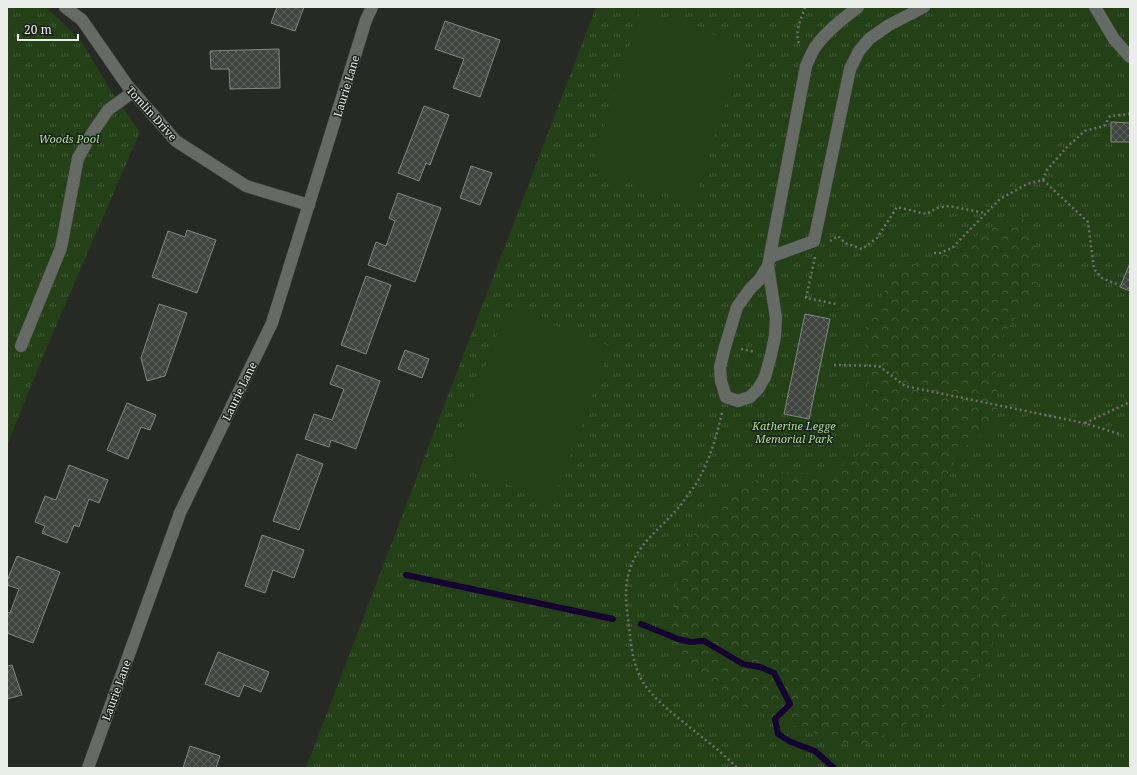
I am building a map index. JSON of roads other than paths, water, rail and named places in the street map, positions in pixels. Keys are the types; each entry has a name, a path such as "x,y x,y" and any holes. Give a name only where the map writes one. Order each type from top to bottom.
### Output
{"street":[{"name":"Tomlin Drive","path":"65,7 82,20 127,86 176,141 246,186 309,206"},
{"name":"Laurie Lane","path":"88,768 180,513 272,323 366,20 372,7"},
{"path":"769,262 776,318 775,336 771,355 765,377 758,389 750,397 738,401 726,397 721,381 720,367 725,346 738,307 750,289 760,279 769,262 805,74 809,60 813,50 822,38 858,7"},
{"path":"769,262 814,241 850,69 859,51 869,39 889,25 924,7"},
{"path":"1095,7 1114,39 1130,57"},
{"path":"21,346 61,248 78,158 90,135 108,110 133,92"}],"waterway":[{"path":"406,575 613,619"},
{"path":"641,624 678,639 691,642 704,641 743,664 760,667 774,673 790,704 775,719 778,734 791,742 815,751 834,768"}],"park label":[{"name":"Woods Pool","path":"69,138"},
{"name":"Katherine Legge Memorial Park","path":"794,431"}]}
